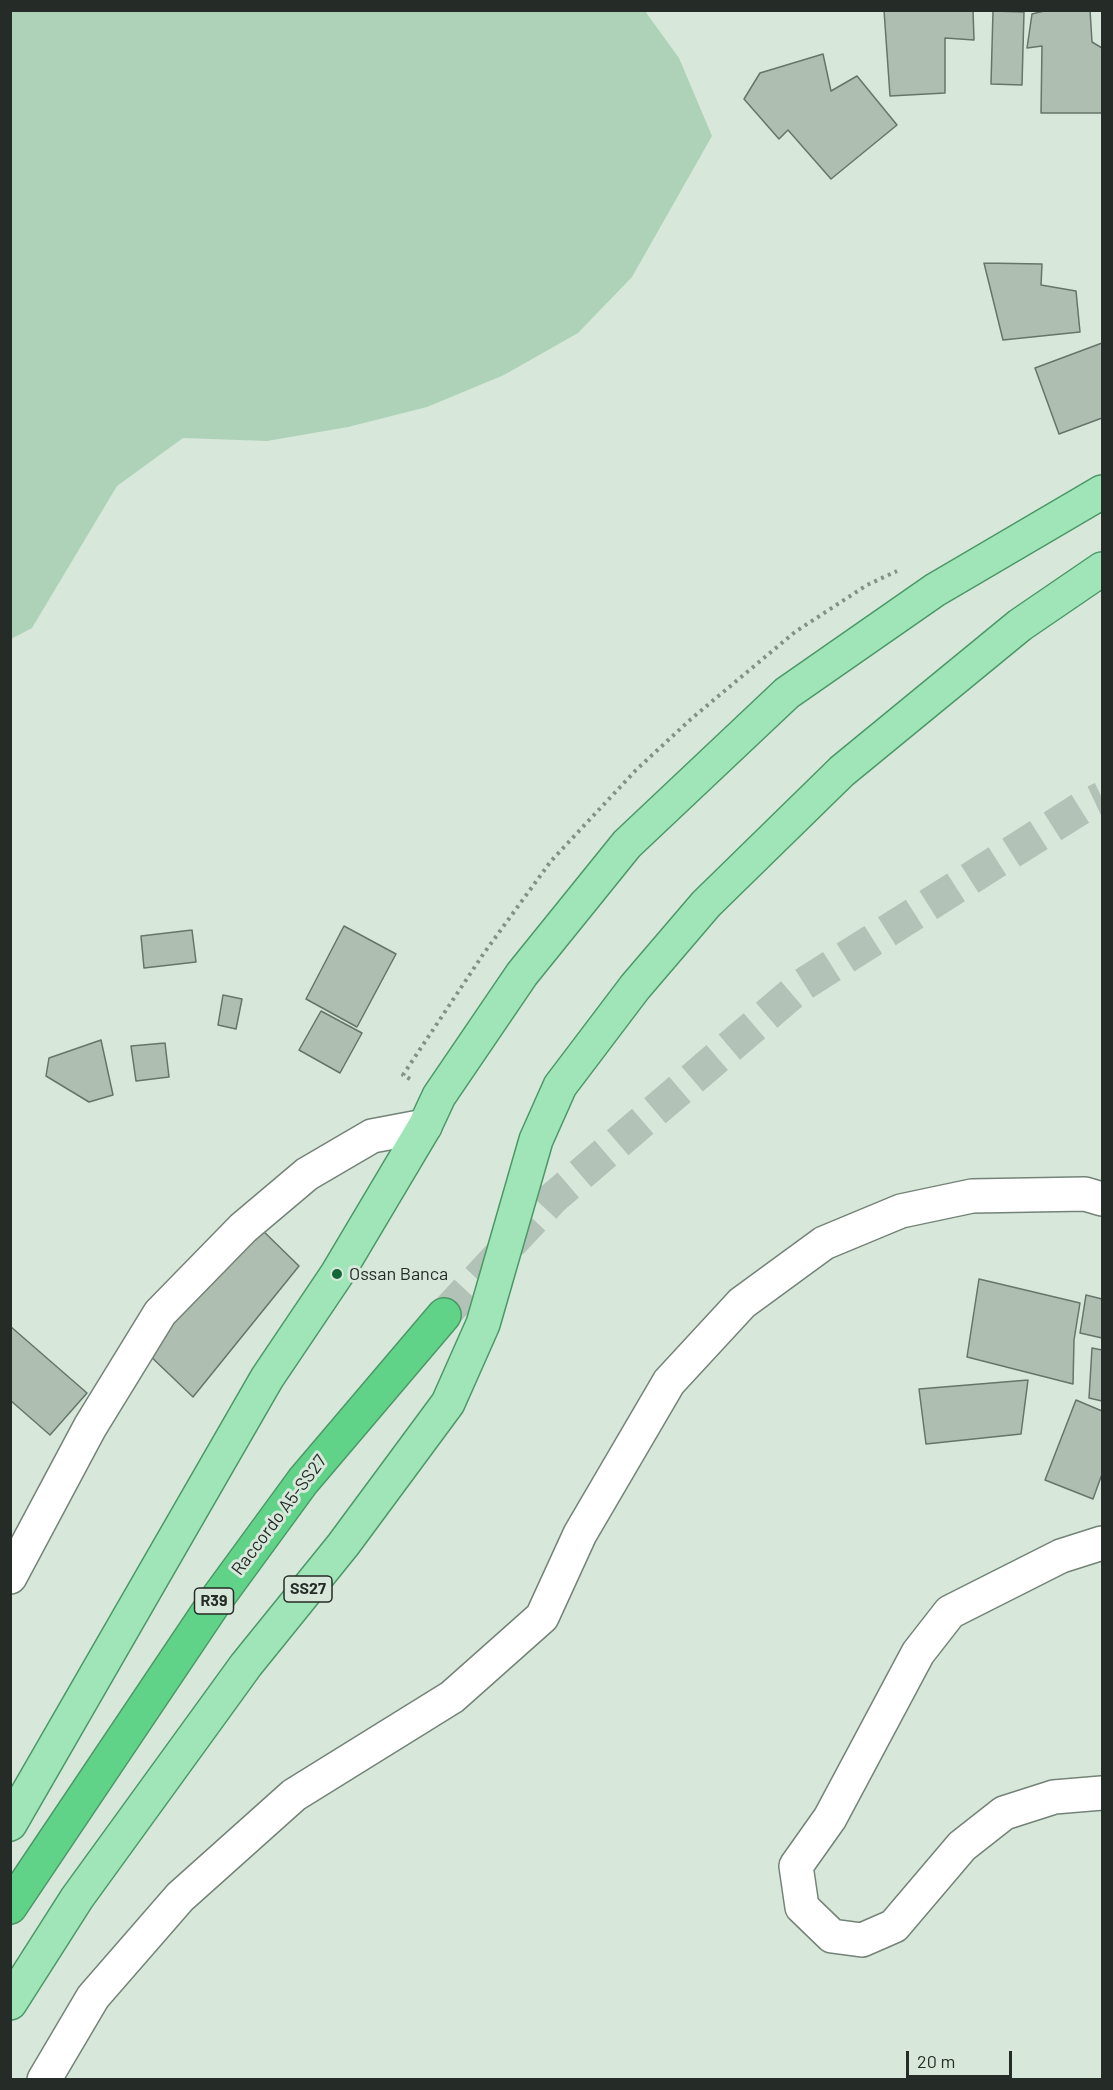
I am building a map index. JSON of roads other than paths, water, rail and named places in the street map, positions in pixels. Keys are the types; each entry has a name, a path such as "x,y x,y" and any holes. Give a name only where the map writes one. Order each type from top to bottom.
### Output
{"highway":[{"name":"Raccordo A5-SS27","path":"10,1907 216,1599 303,1480 444,1315"}],"main road":[{"path":"10,1824 267,1378 337,1274 425,1126 439,1096 522,974 627,844 779,701 935,590 1102,492"},
{"name":"SS27","path":"10,2003 77,1898 246,1665 343,1545 448,1403 483,1324 536,1140 560,1086 635,987 706,904 842,771 1020,625 1102,569"}],"street":[{"path":"10,1577 90,1427 160,1313 243,1228 307,1174 372,1136 425,1126"},
{"path":"44,2079 93,1997 180,1898 294,1795 452,1697 542,1617 580,1534 669,1382 742,1303 824,1243 901,1211 972,1196 1085,1194 1102,1198"},
{"path":"1102,1543 1061,1556 950,1612 918,1653 830,1818 796,1866 802,1907 832,1936 862,1940 894,1926 962,1846 1005,1813 1054,1797 1102,1793"}],"tunnel":[{"path":"444,1315 553,1198 802,985 1083,807 1102,798"}],"place":[{"name":"Ossan Banca","path":"337,1274"}]}
